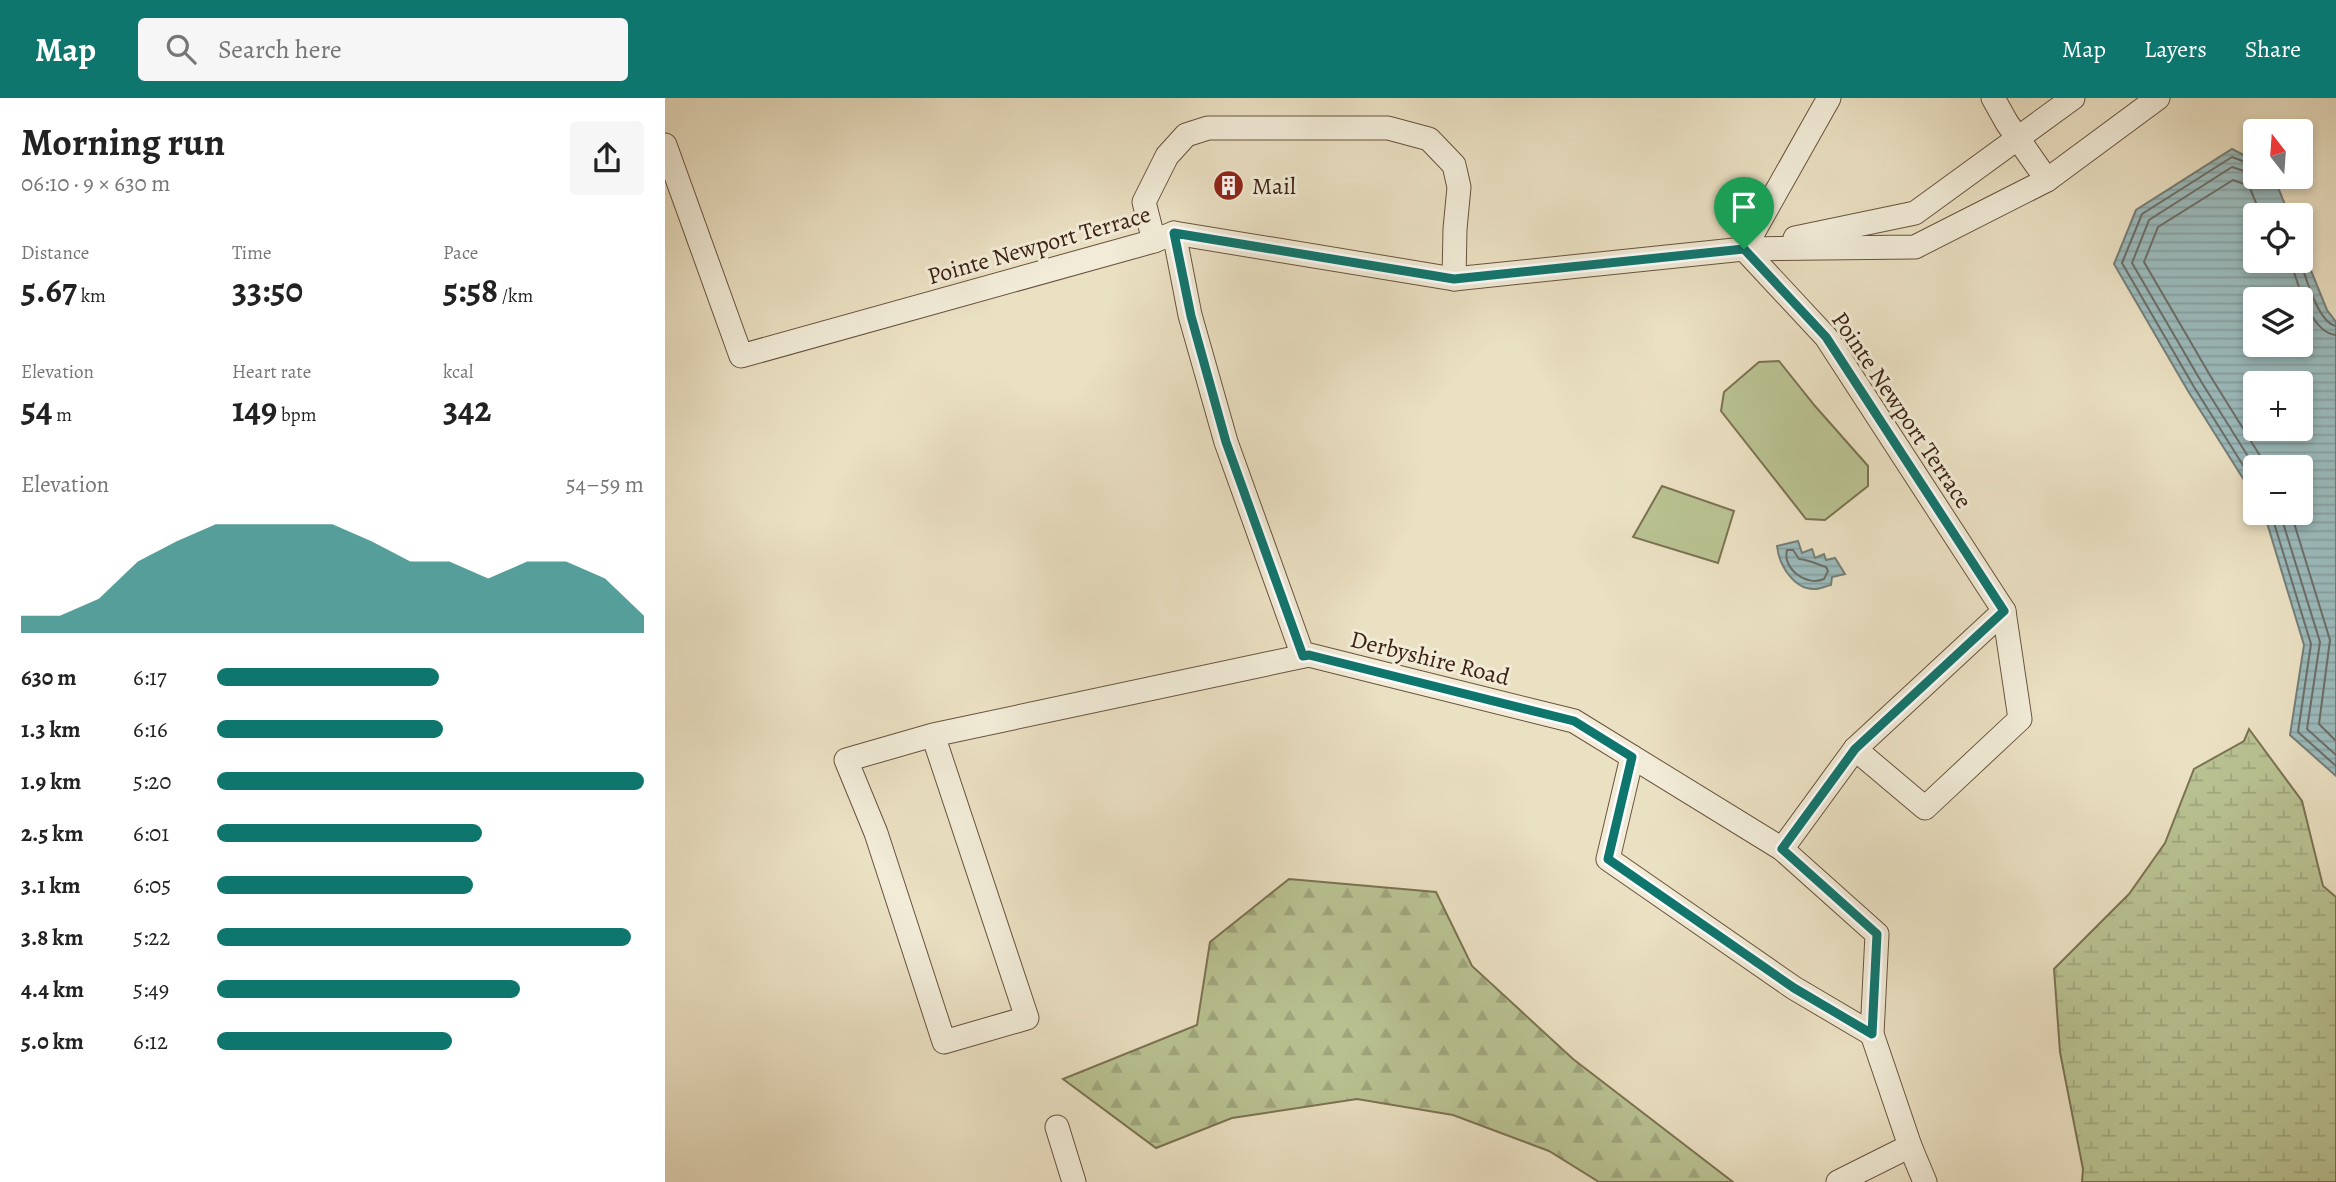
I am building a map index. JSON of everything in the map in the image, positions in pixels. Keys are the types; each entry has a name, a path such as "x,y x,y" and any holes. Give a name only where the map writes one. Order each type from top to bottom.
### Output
{"street":[{"path":"1744,249 1829,98"},
{"path":"1993,98 2047,180"},
{"path":"1744,249 1915,213 2073,98"},
{"path":"1744,249 1915,247 2047,180 2158,98"},
{"path":"1303,656 1226,442 1191,316 1164,237 1144,202 1167,156 1186,135 1208,128 1388,128 1429,139 1454,165 1459,187 1454,279"},
{"name":"Pointe Newport Terrace","path":"665,145 741,356 1164,237 1454,279 1744,249 1826,337 2004,611 2020,719 1925,808 1855,749"},
{"path":"1782,849 1855,749 2004,611"},
{"name":"Derbyshire Road","path":"933,735 1027,1018 944,1042 876,833 846,760 933,735 1309,655 1574,721 1782,849 1877,934 1872,1034 1925,1182"},
{"path":"1632,757 1608,859 1794,988 1872,1034"},
{"path":"1057,1126 1075,1182"},
{"path":"1838,1182 1910,1146"}],"green space":[{"path":"1779,361 1868,466 1868,486 1825,520 1806,519 1721,411 1724,392 1759,362"},
{"path":"1662,486 1734,511 1718,563 1633,537"},
{"path":"2249,729 2302,801 2323,886 2336,897 2336,1182 2082,1182 2083,1169 2060,1052 2054,969 2129,894 2165,843 2194,769 2244,741"},
{"path":"1289,879 1436,892 1472,966 1573,1059 1733,1182 1599,1182 1549,1151 1453,1115 1357,1099 1232,1118 1156,1148 1063,1079 1197,1025 1210,942"}],"water":[{"path":"2232,149 2243,154 2243,189 2279,189 2284,203 2243,203 2243,273 2312,273 2327,310 2336,322 2336,776 2290,735 2304,645 2268,525 2313,525 2313,455 2243,455 2243,478 2114,264 2136,210"},
{"path":"1798,541 1802,553 1812,549 1815,558 1824,554 1826,560 1835,558 1845,574 1832,577 1831,585 1815,589 1794,581 1784,568 1777,546"}],"place":[{"name":"Mail","path":"1229,186"}],"route":[{"path":"1174,233 1454,279 1744,249 1826,337 2004,611 1855,749 1782,849 1877,934 1872,1034 1794,988 1608,859 1632,757 1574,721 1309,655 1303,656 1226,442 1191,316 1174,233"}]}
